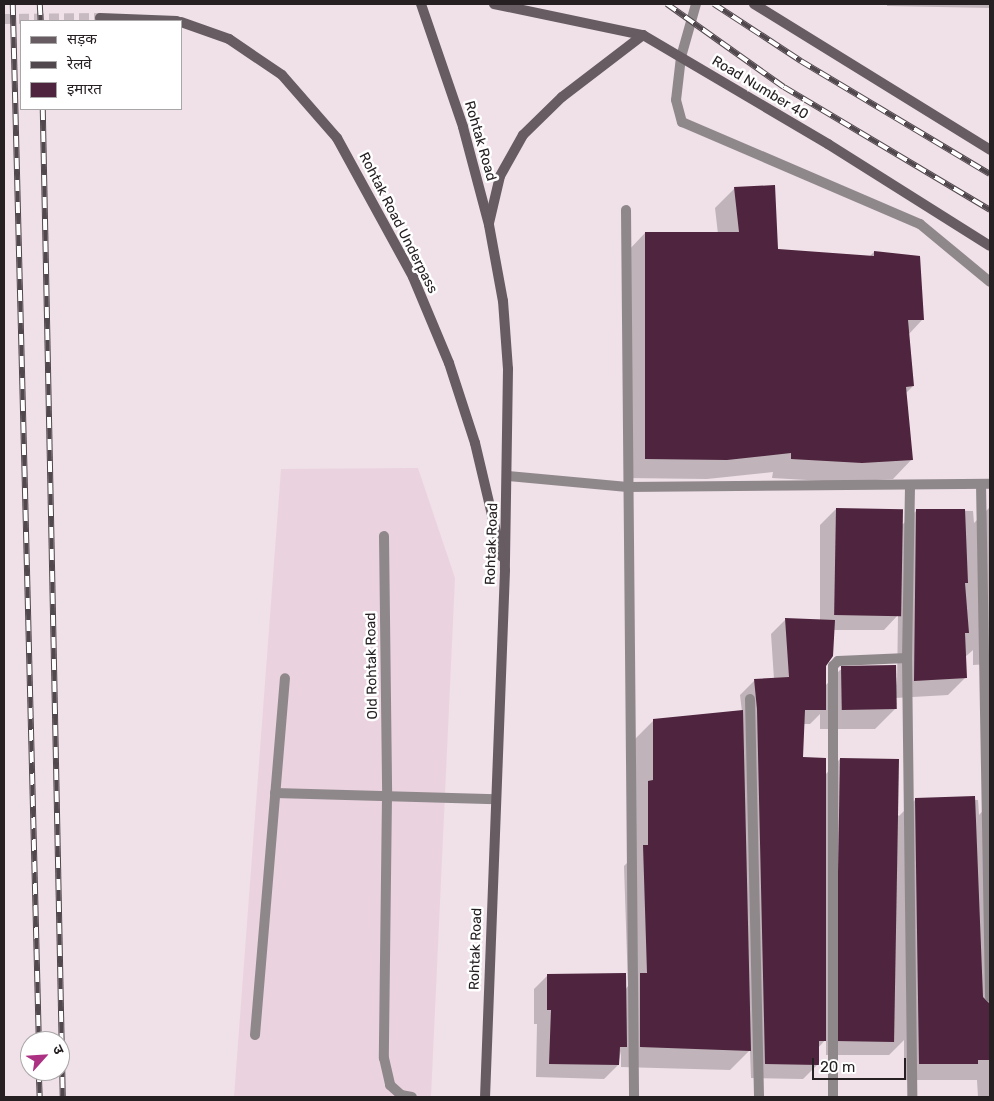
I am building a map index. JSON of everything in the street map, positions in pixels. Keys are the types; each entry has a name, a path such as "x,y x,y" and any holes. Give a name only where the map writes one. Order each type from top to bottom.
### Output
{"street":[{"name":"Rohtak Road","path":"421,4 463,127 489,225 503,301 508,369 508,476 485,1097"},
{"name":"Road Number 40","path":"494,4 643,35 828,144 990,246"},
{"path":"696,4 681,57 676,100 682,122 920,224 990,282"},
{"path":"754,4 990,150"},
{"path":"100,18 151,20"},
{"name":"Rohtak Road Underpass","path":"182,22 229,39 282,75 337,138 413,277 449,364 475,443 505,570"},
{"path":"489,225 500,176 523,135 562,97 643,35"},
{"path":"626,210 634,1097"},
{"path":"508,476 627,487 910,487 986,484 990,997"},
{"path":"910,487 907,658 912,1097"},
{"name":"Old Rohtak Road","path":"384,536 387,796 384,1058 390,1085 400,1095 412,1097"},
{"path":"833,1097 833,666 838,661 907,658"},
{"path":"255,1034 285,678"},
{"path":"750,699 759,1097"},
{"path":"275,793 496,799"}],"shaded area":[{"path":"418,468 455,578 431,1097 234,1097 281,469"}],"building":[{"path":"775,185 778,249 874,256 874,251 920,256 924,320 908,320 914,386 906,387 913,460 862,463 791,459 791,453 727,460 645,459 645,232 739,232 734,187"},
{"path":"836,508 903,509 901,616 834,615"},
{"path":"916,509 965,509 968,583 965,583 969,633 965,633 967,678 914,681"},
{"path":"785,618 835,620 833,656 826,666 826,710 805,710 803,757 826,758 826,1041 819,1041 819,1065 765,1064 757,709 754,679 789,677"},
{"path":"896,665 897,709 842,710 841,666"},
{"path":"743,710 751,1051 640,1047 640,973 647,973 643,845 648,845 648,781 653,780 653,719"},
{"path":"840,758 899,759 894,1042 835,1041"},
{"path":"975,796 983,997 990,1004 990,1060 978,1060 978,1064 919,1064 915,798"},
{"path":"626,973 627,1047 620,1047 619,1065 549,1064 551,1010 547,1010 547,974"}],"tunnel":[{"path":"4,19 100,18"}],"railway":[{"path":"13,4 39,1031"},
{"path":"40,4 41,20"},
{"path":"667,4 784,87 990,210"},
{"path":"714,4 801,61 990,174"},
{"path":"43,110 63,1097"},
{"path":"39,1081 40,1097"}]}
